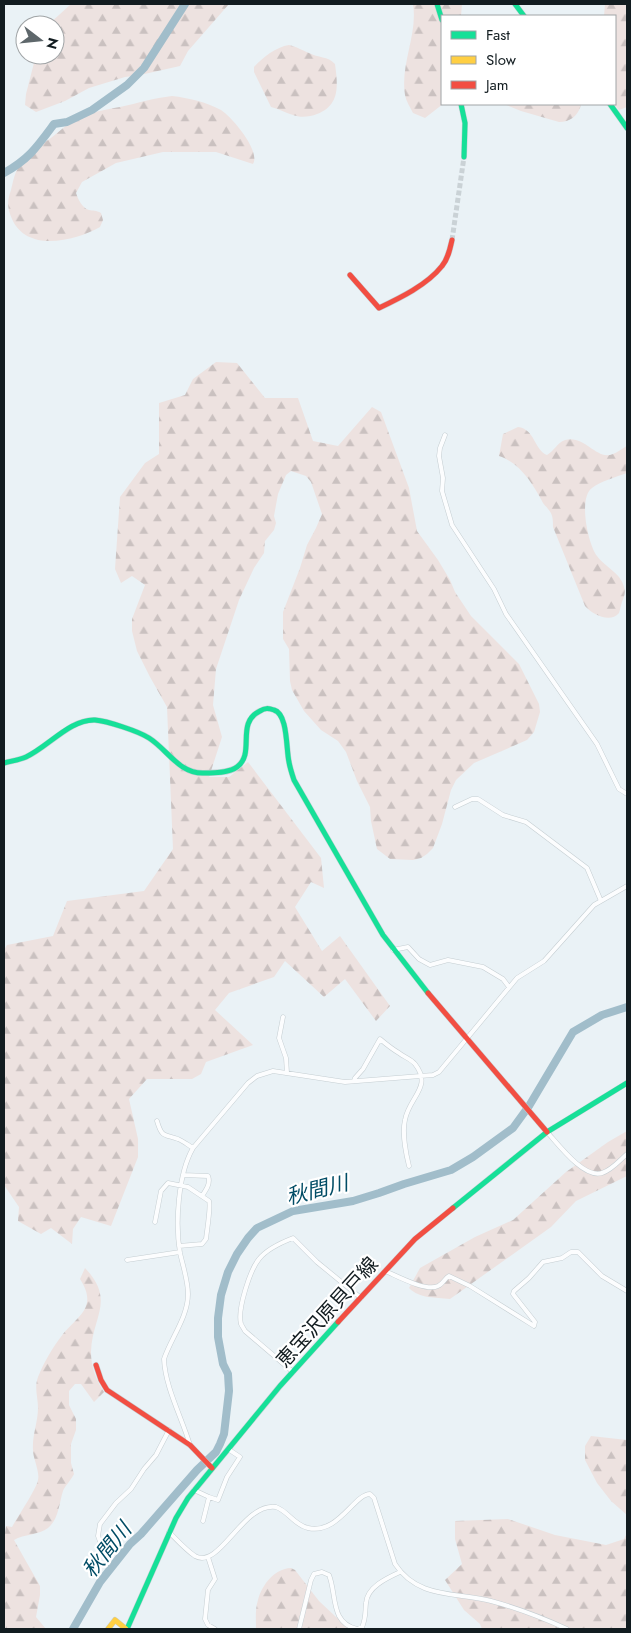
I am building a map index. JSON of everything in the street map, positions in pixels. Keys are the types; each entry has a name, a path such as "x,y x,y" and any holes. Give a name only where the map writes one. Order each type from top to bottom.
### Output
{"street":[{"path":"437,4 441,17"},
{"path":"515,4 523,15"},
{"path":"461,105 465,124 464,157"},
{"path":"611,105 627,128"},
{"path":"350,275 379,308 435,274 443,265 450,251 452,240"},
{"path":"445,435 439,456 443,478 442,491 452,525 494,589 506,614 597,744 619,789 627,794"},
{"path":"4,763 26,757 79,722 89,719 132,730 149,738 182,767 193,773 225,771 236,768 242,759 245,752 248,724 252,715 265,708 276,710 281,715 284,724 289,762 294,780 374,920 394,950 547,1132 574,1161 592,1173 604,1173 627,1154"},
{"path":"455,807 472,799 478,799 503,815 526,822 587,868 601,901"},
{"path":"190,1446 164,1368 164,1359 186,1308 188,1296 177,1226 183,1175 187,1158 193,1148 256,1076 273,1071 319,1079 354,1081 433,1075 439,1072 516,978 544,961 586,913 601,901 627,886"},
{"path":"394,950 408,947 419,959 430,965 451,960 483,966 503,979 509,987"},
{"path":"282,1017 280,1038 286,1058 286,1072"},
{"path":"354,1081 380,1039 413,1062 422,1075 423,1080 404,1121 409,1166"},
{"name":"恵宝沢原貝戸線","path":"127,1629 181,1508 211,1467 293,1372 385,1271 415,1239 522,1151 547,1132 627,1083"},
{"path":"157,1121 159,1129 165,1135 170,1138 177,1138 193,1148"},
{"path":"183,1175 208,1176 208,1186 202,1196"},
{"path":"155,1222 161,1191 168,1183 188,1187 209,1201 211,1204 207,1220 206,1239 202,1244 179,1246"},
{"path":"293,1372 245,1331 241,1325 241,1307 259,1259 275,1246 293,1238 317,1262 361,1298"},
{"path":"127,1260 180,1252"},
{"path":"385,1271 416,1284 430,1287 438,1286 449,1276 470,1286 534,1326 535,1322 513,1294 546,1261 557,1260 571,1252 578,1252 602,1276 627,1291"},
{"path":"96,1365 107,1390 169,1430 190,1446 211,1467"},
{"path":"108,1563 98,1536 100,1524 116,1503 131,1489 156,1455 169,1430"},
{"path":"194,1490 218,1500 227,1477 240,1457 228,1449"},
{"path":"169,1532 195,1556 208,1557 219,1549 242,1523 260,1509 270,1506 276,1507 303,1526 316,1528 337,1520 363,1496 368,1494 374,1498 391,1555 400,1572 412,1583 425,1589 499,1603 532,1614 567,1629"},
{"path":"203,1521 209,1497"},
{"path":"208,1557 216,1578 208,1590 205,1619 208,1626 215,1629"},
{"path":"299,1629 314,1574 322,1572 329,1575 338,1617 345,1624 357,1629 362,1627 365,1621 366,1602 369,1593 382,1582 400,1572"},
{"path":"108,1629 115,1620 127,1629"}],"green space":[{"path":"71,4 229,4 188,51 180,66 125,77 89,88 65,101 36,112 25,105 33,65 65,65 65,15 59,15"},
{"path":"413,4 462,4 461,15 441,15 442,105 425,118 413,113 405,95 405,72 414,15"},
{"path":"605,4 627,4 627,107 619,110 615,105 616,15 604,15"},
{"path":"289,45 335,64 337,87 334,100 317,114 299,117 271,107 254,72 254,67 266,56 279,48"},
{"path":"172,96 191,99 215,107 226,114 249,143 253,151 253,164 216,152 163,152 116,163 82,182 76,193 84,207 101,213 103,220 100,227 65,240 52,241 29,237 19,230 9,211 9,198 17,171 32,152 70,123 84,115"},
{"path":"506,105 581,105 573,118 559,122"},
{"path":"216,362 237,363 265,398 298,398 313,441 338,446 372,407 381,412 409,488 417,531 438,560 455,592 471,616 519,664 539,704 540,712 534,732 527,740 474,763 456,780 451,790 433,848 427,854 413,860 390,859 377,849 370,807 357,781 346,752 338,741 321,730 304,711 292,690 289,649 283,639 283,612 307,545 322,514 311,482 306,476 291,471 286,475 278,494 274,516 276,523 274,530 265,541 264,553 254,568 239,600 216,669 213,705 222,737 209,777 229,777 248,762 321,858 324,888 311,882 295,907 322,951 340,936 390,1006 376,1021 345,979 324,997 285,961 274,977 229,993 215,1010 253,1045 206,1062 201,1074 192,1079 147,1079 129,1099 138,1139 138,1157 111,1226 81,1217 73,1229 72,1244 51,1228 41,1234 18,1221 19,1207 4,1185 4,950 7,945 53,936 67,901 144,891 173,849 167,707 137,651 132,631 132,619 145,585 132,576 121,583 115,569 120,497 145,463 159,454 159,403 185,395 193,379"},
{"path":"518,427 528,432 539,449 547,455 560,443 572,439 585,444 601,454 607,455 627,446 627,473 609,479 592,488 588,493 585,511 590,542 597,556 620,578 625,589 619,613 611,618 601,617 585,606 553,527 551,513 520,469 507,459 499,456 503,434"},
{"path":"627,1131 627,1176 576,1201 551,1227 450,1299 423,1296 409,1288 420,1268 475,1237 513,1220 566,1172"},
{"path":"85,1268 99,1290 101,1300 91,1352 94,1373 104,1392 94,1402 81,1384 75,1384 69,1391 69,1405 76,1419 76,1430 71,1444 71,1463 74,1474 63,1491 57,1516 52,1524 40,1532 14,1540 40,1586 36,1617 46,1629 4,1629 4,1540 6,1526 12,1527 31,1496 38,1480 33,1454 38,1413 37,1381 43,1366 56,1344 80,1316 87,1304 85,1289 80,1279"},
{"path":"591,1436 627,1440 627,1515 611,1501 597,1483 585,1460 585,1446"},
{"path":"508,1519 555,1535 606,1545 624,1539 627,1533 627,1629 482,1629 480,1624 464,1610 445,1580 462,1564 455,1539 455,1521"},
{"path":"291,1568 295,1570 319,1601 336,1617 356,1629 256,1629 256,1607 262,1589 279,1571"}],"waterway":[{"path":"4,173 20,163 32,152 54,124 67,122 92,110 127,85 144,68 185,4"},
{"name":"秋間川","path":"73,1629 100,1582 130,1544 197,1470 216,1452 220,1444 224,1434 229,1391 228,1374 223,1364 218,1337 221,1295 228,1272 248,1238 257,1228 293,1211 353,1201 451,1170 473,1157 513,1128 529,1106 573,1032 602,1015 627,1007"}],"tunnel":[{"path":"452,240 464,157"}],"traffic: fast":[{"path":"437,4 441,17"},
{"path":"515,4 523,15"},
{"path":"461,105 465,123 464,157"},
{"path":"611,105 627,128"},
{"path":"4,763 26,757 77,724 95,720 107,722 144,735 188,770 204,773 226,772 237,767 242,761 245,754 247,730 253,716 263,709 274,710 282,718 294,780 383,935 428,993"},
{"path":"453,1208 547,1132 627,1083"},
{"path":"127,1629 176,1518 188,1498 280,1386 338,1322"}],"traffic: slow":[{"path":"108,1629 115,1620 126,1629"}],"traffic: jam":[{"path":"350,275 379,308 413,290 436,273 446,260 452,240"},
{"path":"428,993 547,1132"},
{"path":"338,1322 415,1239 453,1208"},
{"path":"96,1365 107,1390 190,1445 212,1468"}]}
